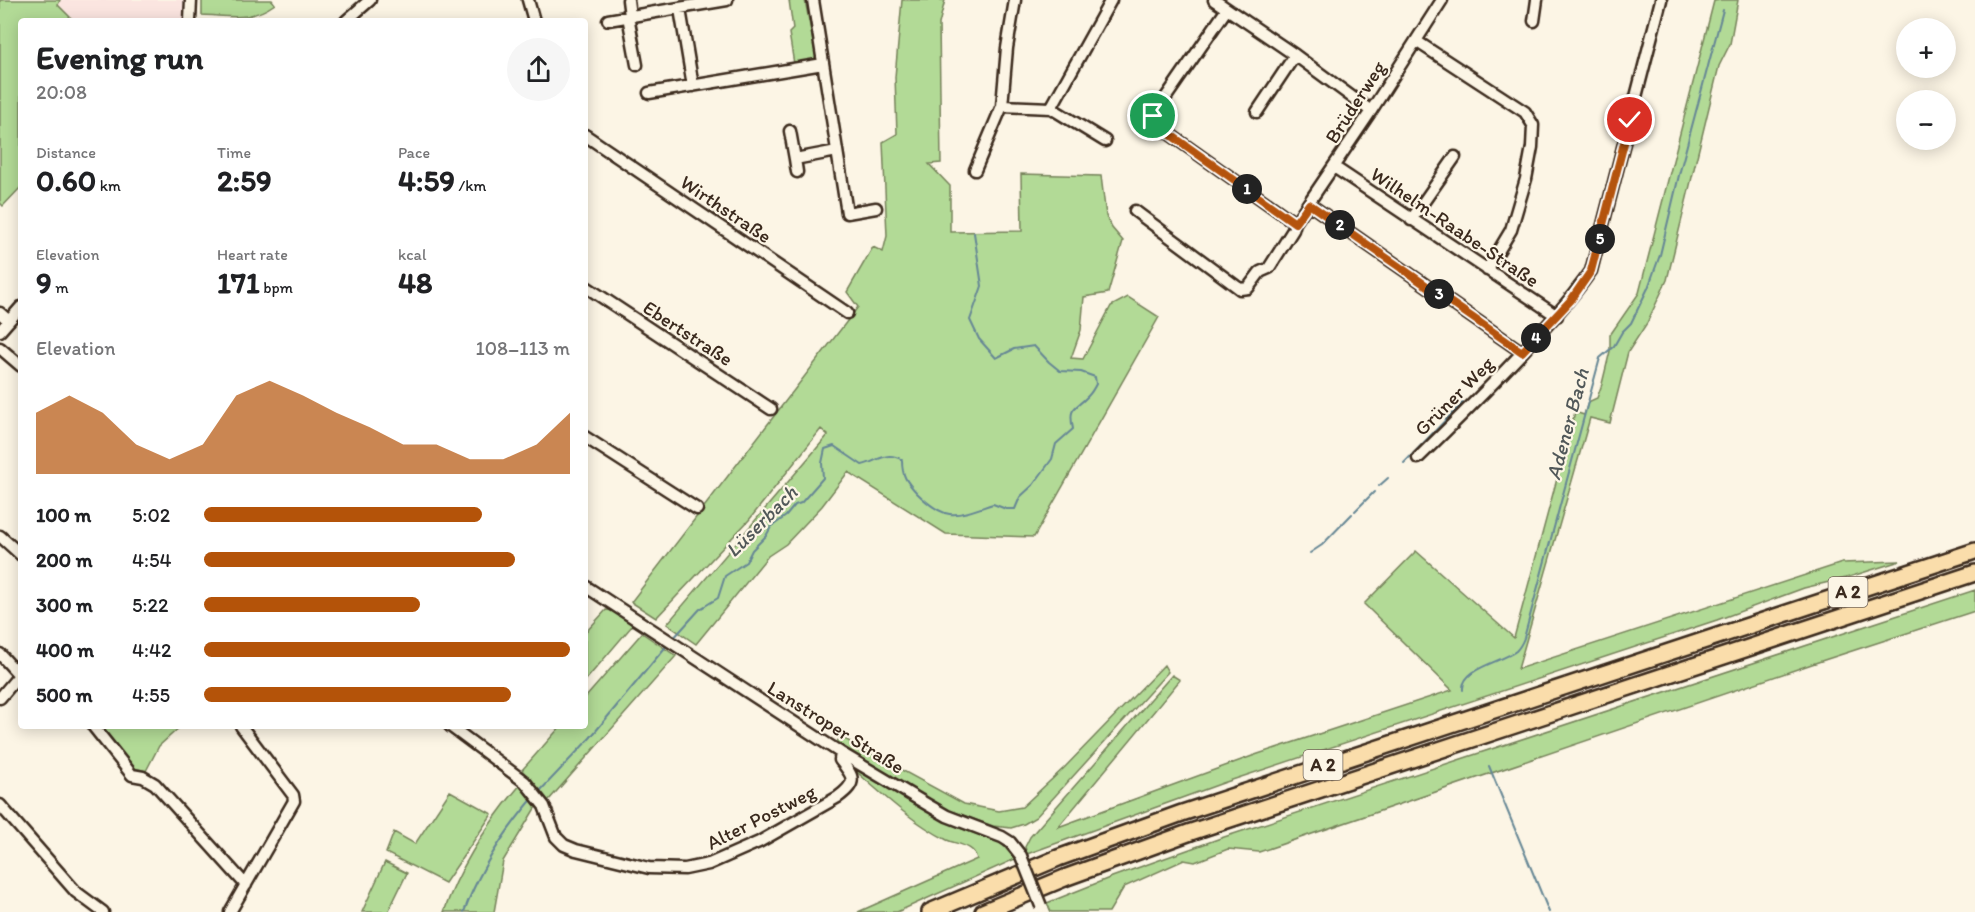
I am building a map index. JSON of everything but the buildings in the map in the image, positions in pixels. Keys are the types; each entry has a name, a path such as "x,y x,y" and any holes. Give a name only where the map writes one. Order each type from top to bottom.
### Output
{"highway":[{"name":"A 2","path":"930,912 1058,858 1182,813 1975,550"},
{"name":"A 2","path":"982,912 1067,877 1201,828 1975,573"}],"street":[{"path":"190,18 191,0"},
{"path":"349,18 370,0"},
{"path":"528,0 533,18"},
{"path":"628,0 637,65"},
{"path":"608,20 725,0"},
{"path":"813,0 847,213 876,208"},
{"path":"975,170 1002,106 1007,48 1015,0"},
{"path":"1052,108 1112,0"},
{"path":"1214,0 1295,55 1371,111"},
{"name":"Brüderweg","path":"1135,211 1236,286 1248,288 1260,272 1269,268 1295,223 1371,111 1442,0"},
{"path":"1534,21 1537,0"},
{"name":"Grüner Weg","path":"1418,458 1469,409 1557,316 1591,271 1661,0"},
{"path":"680,9 693,86"},
{"path":"1227,9 1153,116 1154,123 1295,223"},
{"path":"1416,41 1525,112 1532,123 1532,147 1519,205 1511,230 1487,270"},
{"path":"1257,112 1295,55"},
{"path":"649,93 824,64"},
{"path":"1002,106 1052,108 1105,141"},
{"path":"790,131 797,172"},
{"name":"Wirthstraße","path":"588,137 847,313"},
{"path":"795,159 837,150"},
{"path":"1411,220 1455,157"},
{"name":"Wilhelm-Raabe-Straße","path":"1334,167 1557,316"},
{"path":"1309,204 1522,352"},
{"name":"Ebertstraße","path":"588,288 771,409"},
{"path":"0,331 18,311"},
{"path":"0,313 9,321"},
{"path":"0,348 18,363"},
{"path":"588,439 697,509"},
{"path":"0,536 18,552"},
{"name":"Lanstroper Straße","path":"588,588 841,753 947,816 1010,842 1020,856 1042,909"},
{"path":"0,654 18,672"},
{"path":"0,698 18,676"},
{"path":"95,729 132,775 143,777 155,784 246,885"},
{"path":"230,912 294,801 293,795 243,729"},
{"name":"Alter Postweg","path":"454,729 530,788 544,806 556,837 564,845 649,868 685,869 709,864 759,842 807,815 849,789 852,782 851,774 840,760 841,753"},
{"path":"0,805 76,892 103,912"}],"shaded area":[{"path":"60,0 184,0 183,18 71,18 58,5"}],"green space":[{"path":"0,0 60,0 58,5 71,18 18,18 18,190 3,206 0,203"},
{"path":"202,0 272,0 275,4 249,16 202,15"},
{"path":"789,0 805,0 816,57 811,61 794,64 789,33 793,29"},
{"path":"902,0 945,0 939,24 941,163 929,164 950,186 950,232 1022,231 1021,174 1101,176 1106,216 1123,241 1108,293 1084,297 1081,330 1071,358 1083,359 1111,306 1128,297 1159,317 1034,537 946,534 848,472 822,506 786,544 768,556 696,644 667,624 828,435 821,429 749,520 656,618 631,602 858,307 847,292 873,247 883,252 887,236 883,142 897,134 895,77"},
{"path":"1738,0 1730,44 1719,66 1667,280 1647,323 1628,352 1610,423 1590,418 1518,669 1842,563 1900,561 1804,588 1717,620 1223,783 1027,854 1025,847 1030,837 1172,675 1180,680 1058,827 1255,755 1452,690 1364,604 1416,551 1514,638 1575,412 1584,415 1588,402 1597,398 1610,351 1610,335 1639,293 1714,1"},
{"path":"1975,590 1975,611 1259,852 1228,849 1195,862 1184,860 1124,887 1109,912 1051,912 1047,903 1218,839"},
{"path":"606,610 624,612 632,626 588,677 588,630"},
{"path":"642,633 676,656 548,801 522,770 558,729 588,729 588,695"},
{"path":"1164,665 1168,672 1036,817 1011,828 993,826 948,810 836,743 841,737 964,804 999,811 1022,807 1064,768"},
{"path":"101,729 178,729 159,746 146,771 130,767"},
{"path":"850,763 926,811 960,828 1001,843 1015,859 897,912 858,912 977,859 969,848 947,840 909,816 851,767"},
{"path":"521,784 537,805 503,861 494,912 444,912 458,878 476,845"},
{"path":"450,791 492,814 445,883 386,853 394,832 415,844"},
{"path":"385,862 407,873 388,912 362,912"}],"waterway":[{"name":"Adener Bach","path":"1463,690 1468,676 1516,651 1524,638 1600,358 1614,346 1622,332 1631,323 1648,288 1660,255 1723,10"},
{"name":"Lüserbach","path":"672,640 700,609 718,598 725,576 746,562 752,550 766,536 771,527 786,516 795,505 801,503 823,478 822,463 825,449 834,446 862,465 886,456 902,460 905,478 910,485 927,503 944,513 961,514 993,504 1006,509 1015,509 1020,497 1033,485 1052,459 1056,444 1073,429 1072,412 1096,384 1095,377 1081,372 1060,371 1034,346 1014,349 996,358 979,339 970,320 982,286 974,233"},
{"path":"1404,463 1463,402"},
{"path":"1379,486 1388,478"},
{"path":"1355,511 1374,492"},
{"path":"1310,553 1322,545 1352,514"},
{"name":"Lüserbach","path":"538,793 590,738 668,644"},
{"name":"Adener Bach","path":"1489,766 1549,912"},
{"name":"Lüserbach","path":"464,912 477,881 494,852 534,797"}],"route":[{"path":"1153,116 1154,123 1295,223 1309,204 1522,352 1571,300 1591,271 1630,120"}]}
